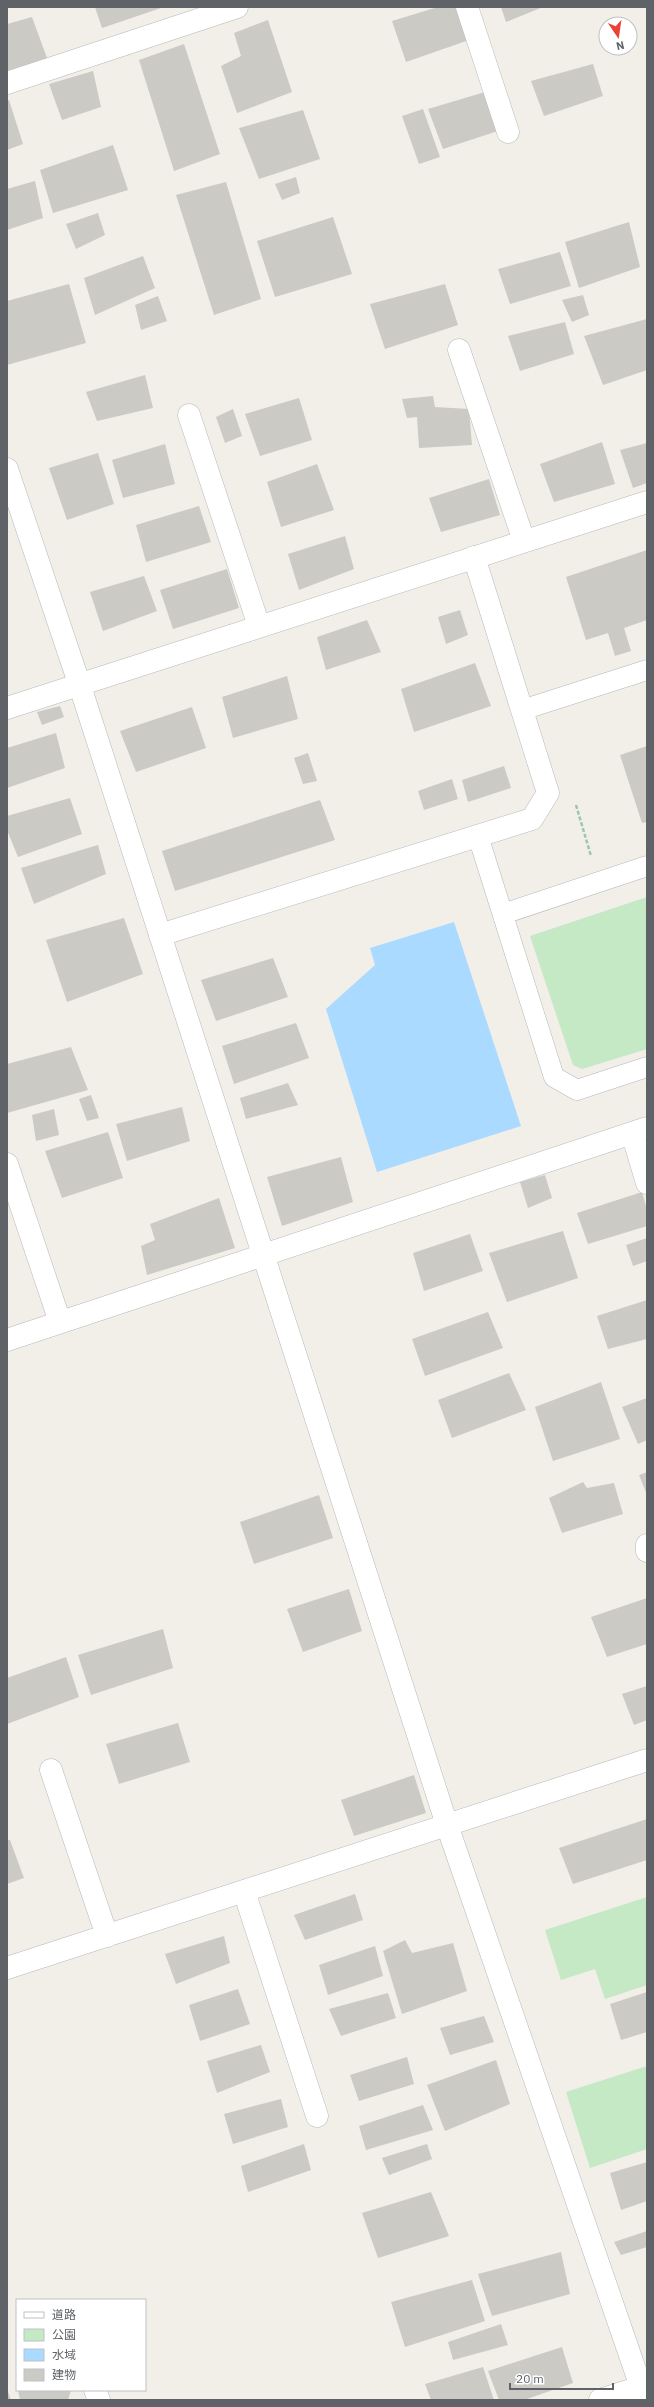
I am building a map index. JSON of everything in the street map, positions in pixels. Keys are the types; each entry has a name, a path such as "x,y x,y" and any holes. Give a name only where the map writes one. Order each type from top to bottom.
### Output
{"street":[{"path":"7,83 237,7"},
{"path":"467,7 508,132"},
{"path":"459,350 524,541"},
{"path":"189,415 259,626"},
{"path":"7,469 79,683 262,1255 447,1825 644,2390 600,2400"},
{"path":"7,708 79,683 647,502"},
{"path":"160,935 532,819 548,793 474,557"},
{"path":"7,1340 639,1131 647,1183"},
{"path":"7,1164 60,1322"},
{"path":"647,1545 647,1551"},
{"path":"7,1968 647,1760"},
{"path":"51,1770 107,1936"},
{"path":"244,1891 316,2116"}],"lane":[{"path":"522,710 647,670"},
{"path":"478,836 554,1077 577,1090 647,1067"},
{"path":"503,914 647,866"}],"path":[{"path":"576,805 594,863"}],"green space":[{"path":"647,897 647,1049 582,1069 573,1065 530,936"},
{"path":"647,1897 647,1985 605,1999 595,1969 561,1980 545,1930"},
{"path":"647,2066 647,2149 590,2168 566,2092"}],"water":[{"path":"454,922 521,1126 377,1172 326,1009 375,965 370,948"}],"building":[{"path":"95,7 164,7 102,28"},
{"path":"438,7 459,7 469,40 406,62 392,21"},
{"path":"501,7 543,7 506,22"},
{"path":"32,17 47,58 7,71 7,24"},
{"path":"268,20 292,92 237,113 221,66 241,56 234,33"},
{"path":"184,44 220,154 174,171 139,60"},
{"path":"593,64 603,96 544,116 531,81"},
{"path":"93,71 101,107 62,120 49,84"},
{"path":"485,92 498,131 443,149 428,109"},
{"path":"9,100 23,144 7,150 7,101"},
{"path":"423,109 440,157 419,164 402,116"},
{"path":"303,110 320,159 259,179 239,128"},
{"path":"113,145 128,190 53,213 40,170"},
{"path":"296,177 300,193 282,200 275,184"},
{"path":"35,181 43,218 7,230 7,189"},
{"path":"226,182 261,299 214,315 176,195"},
{"path":"98,213 105,235 76,249 66,224"},
{"path":"333,217 352,274 275,297 257,241"},
{"path":"629,222 640,267 579,288 565,242"},
{"path":"560,252 571,286 510,304 498,269"},
{"path":"143,256 155,288 95,315 84,278"},
{"path":"69,284 86,343 7,365 7,301"},
{"path":"445,284 458,325 385,349 370,304"},
{"path":"583,295 589,315 572,322 562,300"},
{"path":"158,296 167,321 141,330 135,305"},
{"path":"647,319 647,370 603,385 584,336"},
{"path":"565,322 574,354 520,371 508,336"},
{"path":"145,375 153,408 97,421 86,392"},
{"path":"433,396 435,407 469,409 472,445 419,448 417,417 407,418 402,399"},
{"path":"299,398 312,440 260,456 245,414"},
{"path":"233,409 242,436 225,443 216,417"},
{"path":"602,442 615,484 554,502 540,464"},
{"path":"647,443 647,483 633,488 620,450"},
{"path":"165,444 175,484 123,498 112,460"},
{"path":"98,453 114,504 67,520 49,468"},
{"path":"317,464 334,510 281,527 267,482"},
{"path":"489,479 500,515 441,532 429,498"},
{"path":"199,506 211,542 146,562 136,525"},
{"path":"345,536 354,569 299,590 288,554"},
{"path":"647,550 647,620 624,628 631,651 615,656 608,633 586,640 566,577"},
{"path":"227,569 239,608 173,629 160,590"},
{"path":"144,576 157,611 103,631 90,592"},
{"path":"460,610 468,635 446,644 438,617"},
{"path":"367,620 381,652 326,670 317,637"},
{"path":"475,663 491,706 414,732 401,689"},
{"path":"287,676 298,719 233,738 222,697"},
{"path":"60,706 64,717 42,725 37,712"},
{"path":"192,707 206,748 136,772 120,731"},
{"path":"56,733 65,768 7,788 7,748"},
{"path":"647,746 647,822 642,823 620,755"},
{"path":"308,753 317,781 303,784 294,758"},
{"path":"504,766 511,788 468,802 462,780"},
{"path":"452,779 458,799 424,810 418,791"},
{"path":"70,798 82,834 18,857 7,830 7,816"},
{"path":"320,800 335,840 175,891 162,851"},
{"path":"98,845 106,874 34,904 21,868"},
{"path":"124,918 143,974 67,1002 46,940"},
{"path":"273,958 288,997 216,1021 201,980"},
{"path":"296,1023 309,1058 234,1084 222,1046"},
{"path":"71,1047 88,1090 7,1113 7,1064"},
{"path":"288,1083 298,1105 246,1119 240,1098"},
{"path":"91,1095 99,1118 87,1121 79,1099"},
{"path":"182,1107 190,1141 127,1161 116,1124"},
{"path":"54,1109 59,1135 36,1141 32,1115"},
{"path":"108,1132 123,1178 62,1198 45,1151"},
{"path":"341,1157 353,1202 282,1226 267,1177"},
{"path":"545,1175 552,1198 528,1208 520,1182"},
{"path":"642,1192 647,1210 647,1226 588,1244 577,1213"},
{"path":"219,1198 235,1248 147,1275 141,1246 155,1240 150,1224"},
{"path":"563,1231 578,1278 507,1302 489,1253"},
{"path":"470,1234 483,1271 424,1291 413,1253"},
{"path":"647,1238 647,1261 633,1266 626,1245"},
{"path":"647,1300 647,1339 608,1349 597,1316"},
{"path":"488,1312 503,1348 425,1376 412,1339"},
{"path":"509,1373 526,1410 452,1438 438,1400"},
{"path":"601,1382 620,1439 553,1461 535,1407"},
{"path":"647,1398 647,1440 638,1444 622,1407"},
{"path":"647,1472 647,1495 639,1475"},
{"path":"583,1482 587,1488 614,1483 623,1514 562,1533 549,1498"},
{"path":"319,1495 333,1538 254,1564 240,1522"},
{"path":"349,1589 362,1631 303,1652 287,1609"},
{"path":"647,1598 647,1644 607,1657 591,1617"},
{"path":"163,1629 173,1668 91,1695 78,1655"},
{"path":"66,1657 79,1697 7,1724 7,1678"},
{"path":"647,1686 647,1720 634,1725 622,1694"},
{"path":"178,1723 190,1762 119,1784 106,1744"},
{"path":"414,1775 426,1813 354,1836 341,1800"},
{"path":"647,1819 647,1860 573,1884 559,1848"},
{"path":"7,1840 10,1840 24,1878 7,1884"},
{"path":"355,1894 363,1920 305,1940 294,1915"},
{"path":"224,1936 230,1963 176,1984 165,1954"},
{"path":"405,1940 412,1953 453,1943 467,1991 402,2014 383,1951"},
{"path":"375,1946 383,1976 328,1995 319,1965"},
{"path":"238,1989 250,2024 200,2041 189,2005"},
{"path":"647,1992 647,2032 621,2040 610,2004"},
{"path":"388,1993 396,2018 341,2036 329,2009"},
{"path":"484,2016 494,2042 450,2055 440,2028"},
{"path":"261,2045 270,2072 217,2093 207,2061"},
{"path":"407,2057 414,2084 359,2101 350,2075"},
{"path":"496,2060 510,2104 445,2131 427,2085"},
{"path":"281,2099 288,2127 233,2144 224,2114"},
{"path":"423,2105 433,2130 366,2150 359,2126"},
{"path":"304,2144 311,2170 248,2192 241,2166"},
{"path":"427,2144 432,2159 389,2175 382,2158"},
{"path":"647,2162 647,2201 621,2210 610,2173"},
{"path":"431,2192 449,2236 378,2258 362,2213"},
{"path":"647,2231 647,2247 621,2255 614,2242"},
{"path":"561,2252 570,2294 492,2316 478,2274"},
{"path":"472,2280 485,2321 405,2347 391,2302"},
{"path":"501,2324 508,2345 453,2360 448,2342"},
{"path":"562,2347 573,2383 524,2400 499,2400 488,2371"},
{"path":"483,2367 494,2400 431,2400 425,2384"},
{"path":"7,2389 11,2400 7,2400"},
{"path":"18,2391 71,2391 68,2400 20,2400"}]}
